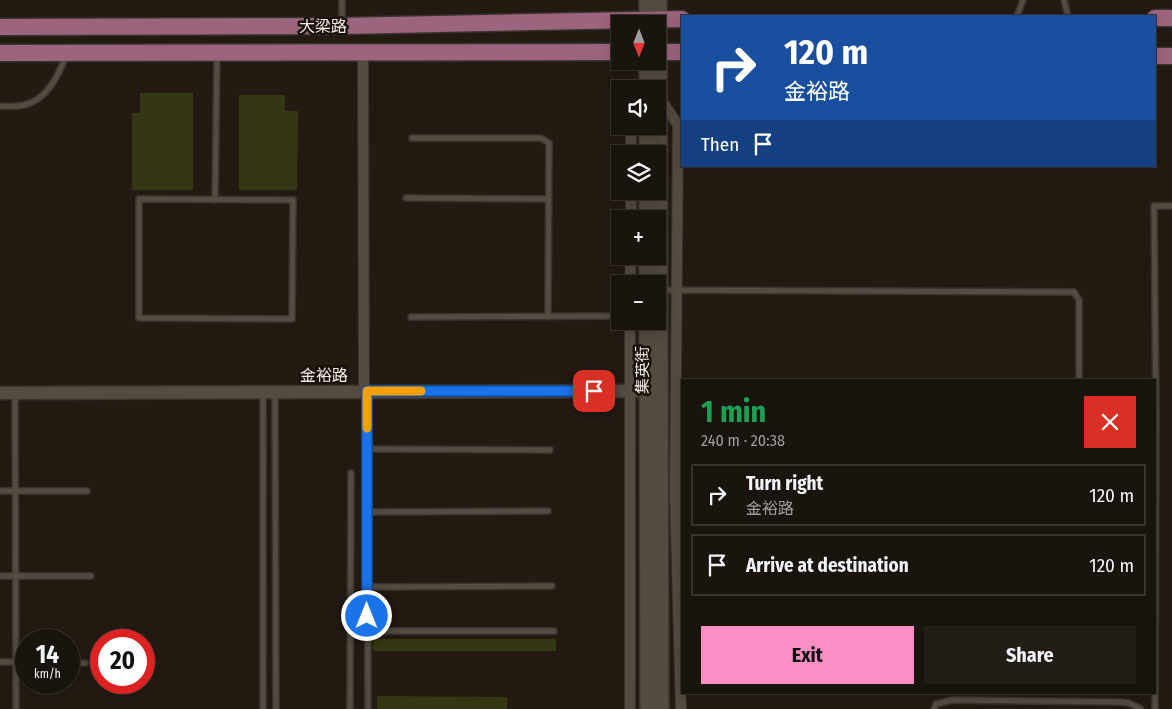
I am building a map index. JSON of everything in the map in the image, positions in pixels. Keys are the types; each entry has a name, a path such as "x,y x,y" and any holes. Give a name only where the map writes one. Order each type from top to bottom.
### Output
{"main road":[{"name":"集英街","path":"647,0 650,15"},
{"name":"集英街","path":"653,15 659,0"},
{"path":"1156,18 1172,18"},
{"name":"大梁路","path":"666,20 681,19"},
{"name":"大梁路","path":"0,27 342,26 611,22"},
{"name":"大梁路","path":"0,53 611,52"},
{"path":"666,54 681,52"},
{"path":"1156,56 1172,56"},
{"name":"集英街","path":"653,135 653,275"},
{"name":"集英街","path":"647,330 648,709"},
{"name":"集英街","path":"655,330 673,669 661,709"}],"street":[{"path":"363,53 365,391"},
{"path":"666,110 678,125 673,669 681,709"},
{"path":"630,330 630,709"},
{"name":"金裕路","path":"0,393 647,391"}],"lane":[{"path":"342,0 342,26"},
{"path":"1017,15 1023,0"},
{"path":"1064,0 1068,15"},
{"path":"0,106 22,106 36,101 54,81 67,53"},
{"path":"215,200 217,53"},
{"path":"412,138 541,138 549,143 548,316"},
{"path":"406,198 549,199"},
{"path":"139,199 215,200 293,200 292,319 139,318 139,199"},
{"path":"1156,379 1154,206 1172,206"},
{"path":"666,289 1074,292 1080,300 1079,379"},
{"path":"411,317 611,316"},
{"path":"365,391 368,709"},
{"path":"263,709 269,392"},
{"path":"269,392 276,709"},
{"path":"15,393 16,629"},
{"path":"367,449 550,450"},
{"path":"350,709 351,474"},
{"path":"0,491 87,491"},
{"path":"367,512 548,512"},
{"path":"0,576 91,576"},
{"path":"367,587 552,586"},
{"path":"367,631 554,631"},
{"path":"0,662 15,662"},
{"path":"80,663 85,663"},
{"path":"16,694 16,709"},
{"path":"1155,694 1155,709"},
{"path":"934,709 936,704 952,700 1121,702 1129,703 1141,709"}],"green space":[{"path":"140,93 193,93 193,190 132,190 132,113 140,113"},
{"path":"239,95 285,95 285,111 298,111 297,190 239,190"},
{"path":"373,639 556,639 556,651 373,651"},
{"path":"377,696 507,697 507,709 377,709"}],"slow traffic":[{"path":"367,428 367,391 421,391"}],"route":[{"path":"367,616 367,391 594,391"}]}
